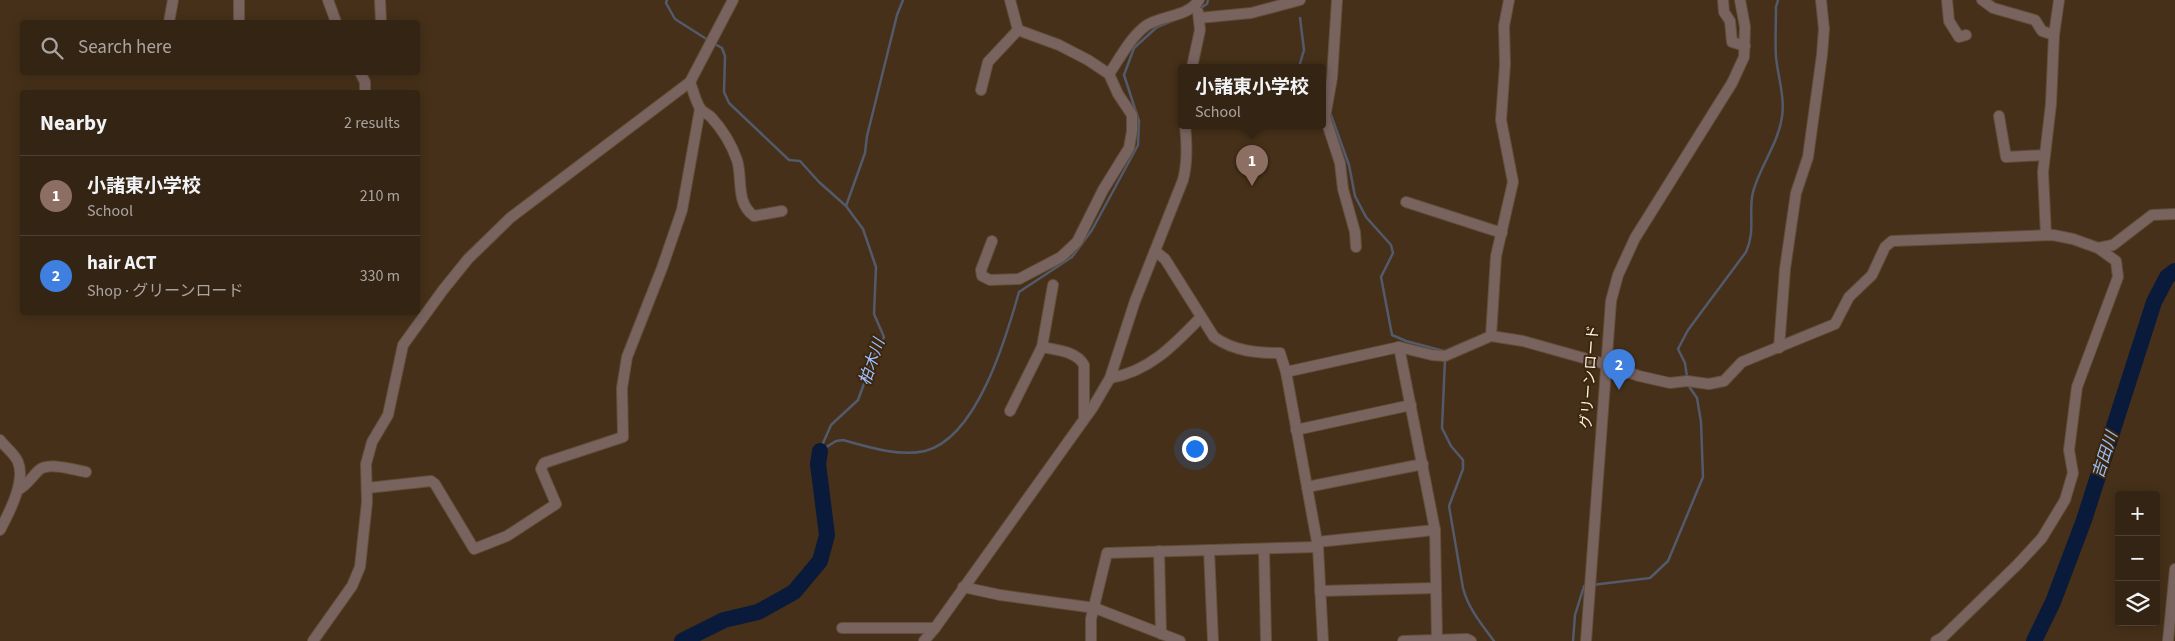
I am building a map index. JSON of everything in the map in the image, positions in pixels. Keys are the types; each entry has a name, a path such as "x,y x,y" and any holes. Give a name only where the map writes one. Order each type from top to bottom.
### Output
{"street":[{"path":"169,20 173,0"},
{"path":"239,0 239,20"},
{"path":"328,0 335,20"},
{"path":"380,0 381,20"},
{"path":"312,641 352,586 360,567 366,464 372,442 388,415 403,345 442,290 468,259 510,218 690,82 733,0"},
{"path":"1010,0 1018,30"},
{"path":"1199,18 1251,13 1300,0"},
{"path":"1326,111 1332,78 1338,0"},
{"path":"1491,336 1496,256 1513,182 1501,120 1505,64 1504,26 1510,0"},
{"path":"1723,0 1724,12 1730,21 1732,42 1745,46"},
{"name":"グリーンロード","path":"1586,641 1611,301 1618,275 1635,238 1732,83 1744,58 1745,27 1740,0"},
{"path":"1779,348 1785,269 1796,193 1808,157 1822,55 1824,29 1821,0"},
{"path":"1947,0 1949,22 1959,37 1966,35"},
{"path":"1982,0 1993,8 2036,20 2042,31 2054,35"},
{"path":"2046,235 2043,172 2051,104 2054,35 2059,0"},
{"path":"1109,74 1136,36 1147,25 1185,12 1198,2"},
{"path":"1193,64 1198,46 1198,2"},
{"path":"992,240 982,270 982,276 990,280 1020,279 1061,257 1077,242 1103,190 1129,148 1132,130 1132,115 1118,94 1109,74 1088,60 1059,45 1018,30"},
{"path":"981,90 988,62 1018,30"},
{"path":"362,75 365,82 365,90"},
{"path":"366,488 431,481 435,484 474,549 507,536 556,504 541,469 544,463 623,437 622,388 627,357 662,268 682,210 700,109 690,82"},
{"path":"700,109 710,116 726,135 732,146 740,168 740,187 743,202 748,212 754,216 782,211"},
{"path":"1999,116 2006,157 2045,155"},
{"path":"1326,120 1340,163 1343,189 1355,232 1356,247"},
{"path":"924,641 1093,407 1110,378 1135,301 1186,167 1186,129"},
{"path":"1406,202 1502,233"},
{"path":"2098,248 2114,245 2152,215 2175,214"},
{"path":"1286,372 1399,347 1432,355 1445,356 1491,336 1523,341 1605,364 1639,376 1670,383 1686,381 1709,384 1724,380 1742,362 1836,324 1849,297 1872,275 1885,247 1892,241 2046,235 2073,239 2098,248 2116,261 2118,277 2077,387 2069,450 2073,473 2065,500 2042,538 1943,637 1936,641"},
{"path":"1155,251 1165,259 1214,337 1226,345 1254,352 1280,352 1286,372 1318,545 1322,641"},
{"path":"1010,411 1042,347 1053,285"},
{"path":"1110,378 1126,376 1155,360 1172,347 1201,316"},
{"path":"1042,347 1070,354 1084,365 1084,418"},
{"path":"1399,347 1435,530 1437,640"},
{"path":"1296,430 1411,405"},
{"path":"0,440 18,462 20,474 18,490 0,530"},
{"path":"1307,488 1423,464"},
{"path":"18,490 25,486 40,468 49,466 86,472"},
{"path":"1091,641 1091,619 1107,553 1264,549 1318,545 1435,530"},
{"path":"1264,549 1266,641"},
{"path":"1209,550 1213,641"},
{"path":"1159,552 1161,634"},
{"path":"2168,641 2175,569"},
{"path":"963,587 1000,595 1095,608 1180,641"},
{"path":"1320,591 1436,588"},
{"path":"842,628 935,628"},
{"path":"1402,641 1467,639 1471,641"}],"waterway":[{"path":"667,0 666,3 675,19 708,40"},
{"name":"柏木川","path":"820,450 831,425 858,400 875,354 884,337 874,314 876,267 863,229 846,206 865,153 867,136 897,15 903,0"},
{"path":"1199,9 1207,4 1208,0"},
{"path":"1687,377 1685,363 1678,349 1688,330 1746,252 1751,236 1753,192 1780,127 1783,102 1776,57 1776,7 1778,0"},
{"path":"820,451 836,441 843,440 894,452 915,453 925,451 943,442 960,427 987,384 1006,334 1019,292 1072,257 1092,230 1138,145 1139,121 1124,75 1134,48 1157,27 1192,13"},
{"path":"1300,18 1304,50 1300,64"},
{"path":"713,43 722,48 725,56 724,92 729,103 789,160 800,161 819,182 846,206"},
{"path":"1328,117 1331,115 1349,165 1355,196 1366,217 1391,245 1393,253 1381,277 1392,335 1406,341 1444,351 1444,354"},
{"name":"吉田川","path":"2034,641 2053,602 2084,520 2154,302 2167,277 2175,271"},
{"path":"1445,359 1442,428 1451,446 1463,460 1463,469 1449,506 1463,588 1472,609 1494,641"},
{"path":"1592,585 1650,578 1668,561 1703,477 1701,422 1697,398 1688,385"},
{"name":"柏木川","path":"682,641 724,620 758,612 794,592 820,561 827,535 818,464 820,451"},
{"path":"1573,641 1575,615 1584,586 1587,586"}],"place":[{"name":"小諸東小学校","path":"1252,186"},
{"name":"hair ACT","path":"1619,390"}]}
